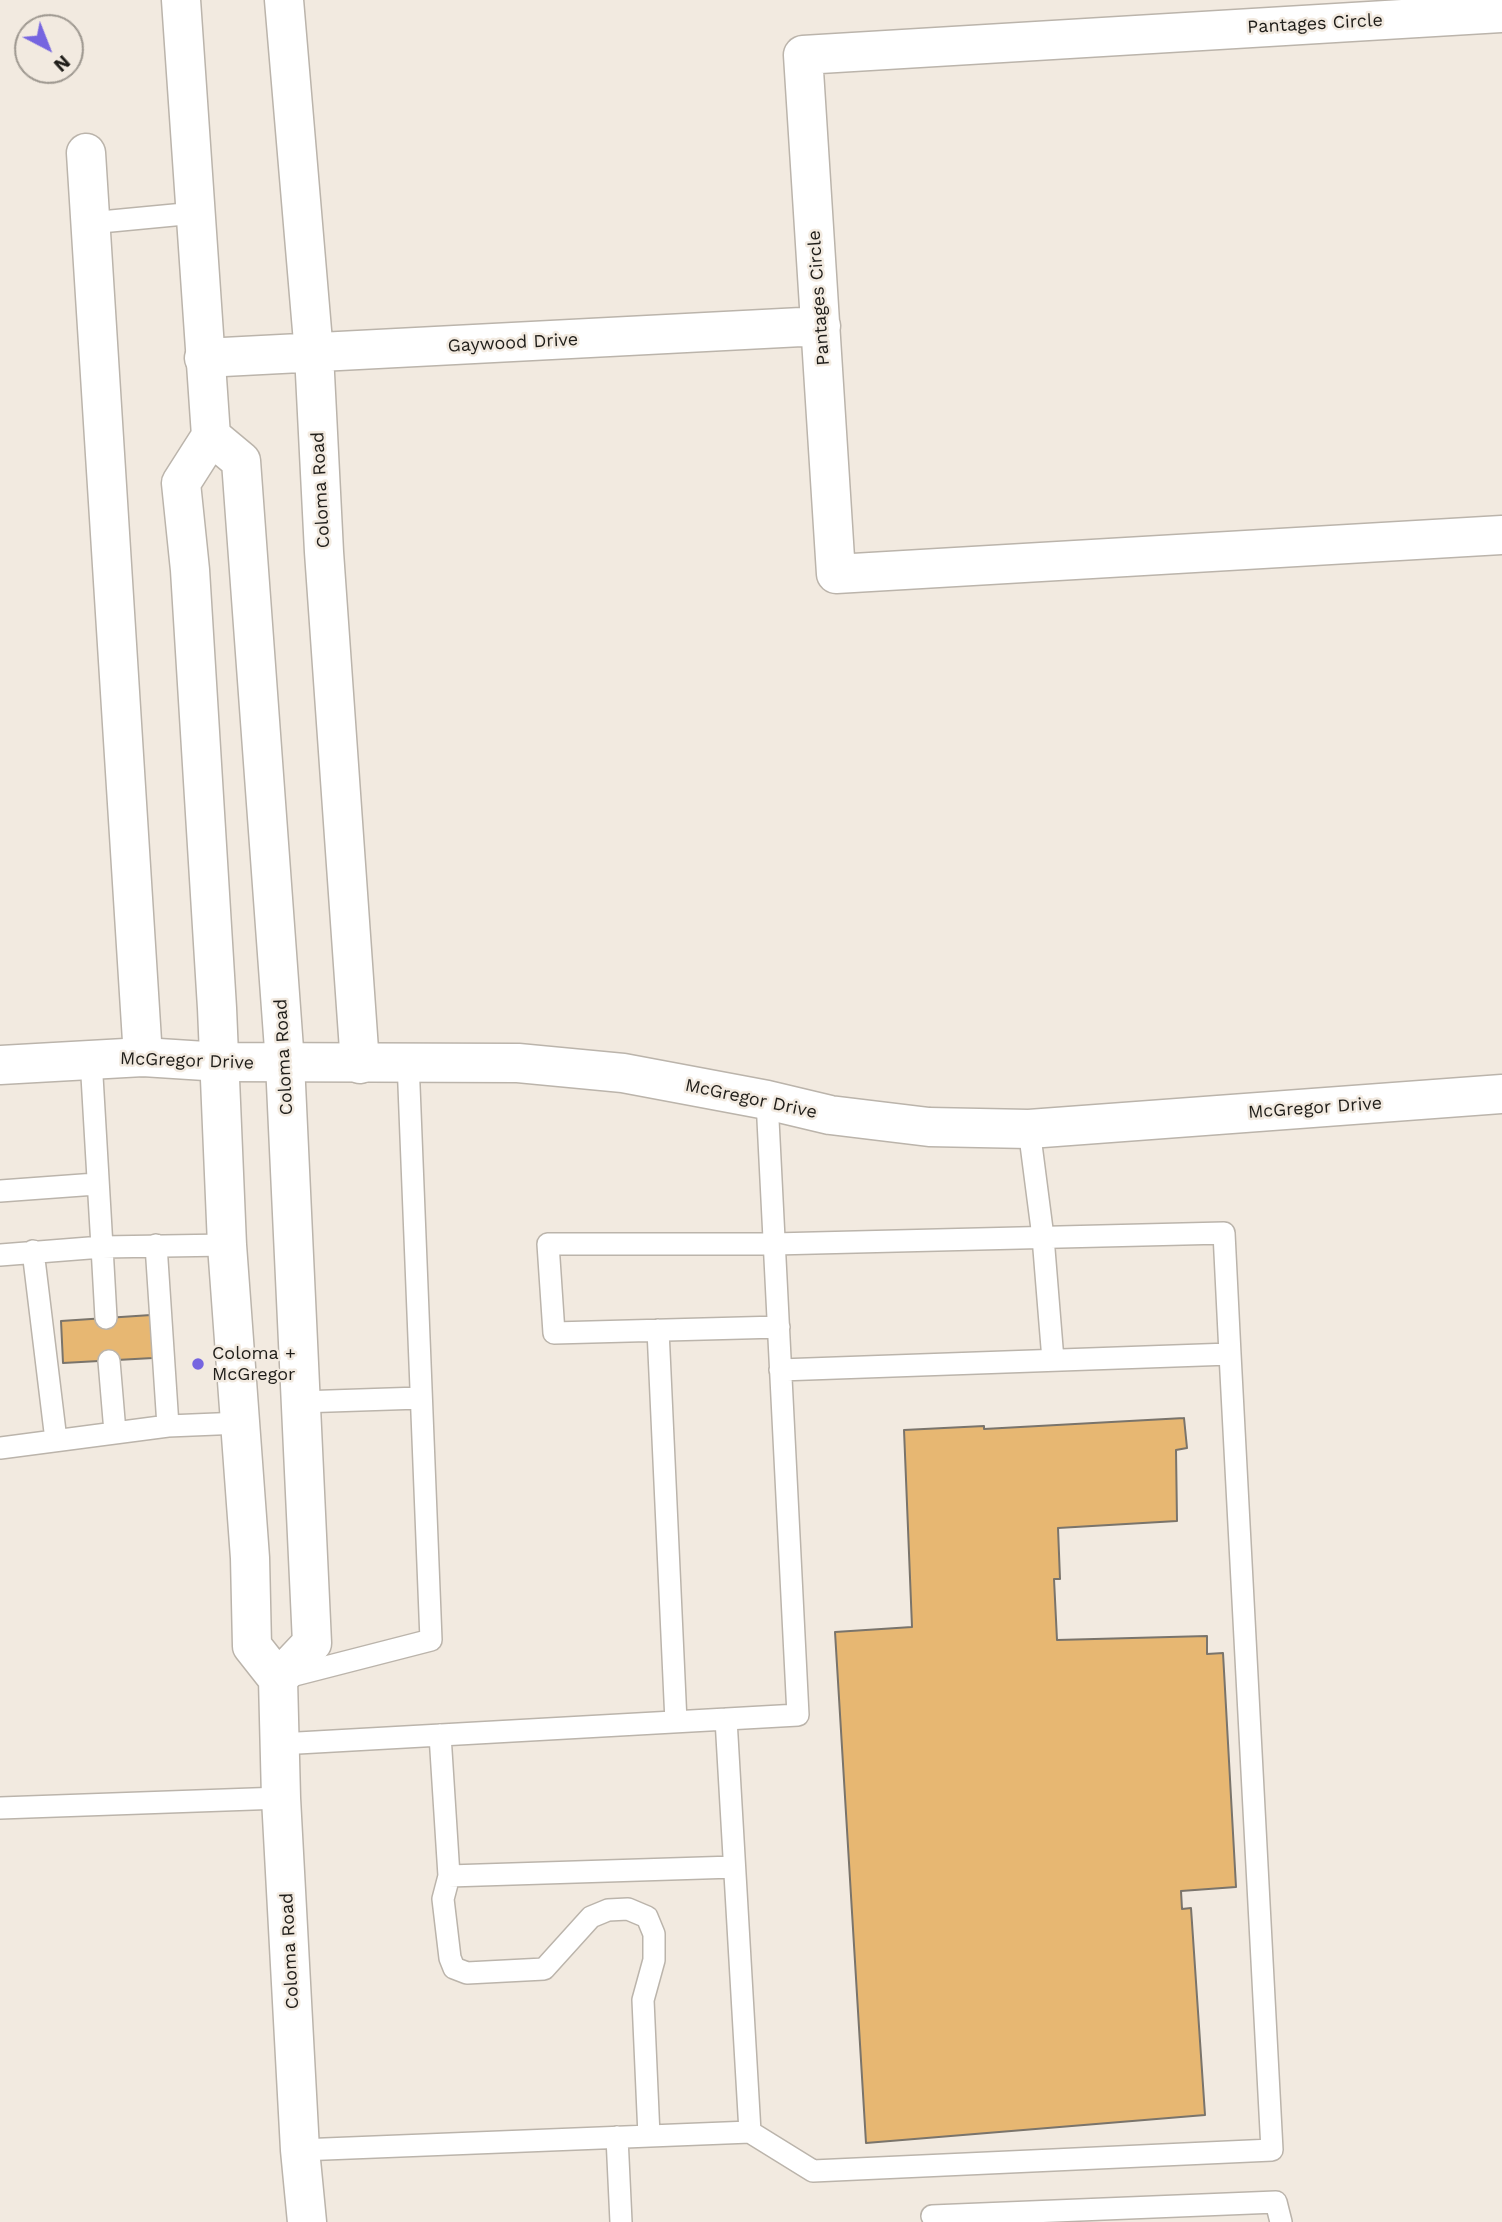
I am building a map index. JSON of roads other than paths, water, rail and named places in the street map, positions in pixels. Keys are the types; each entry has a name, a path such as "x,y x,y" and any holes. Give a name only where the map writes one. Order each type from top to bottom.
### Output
{"street":[{"path":"181,0 211,436 181,483 190,570 221,1062 228,1245 250,1558 252,1646 278,1679"},
{"name":"Coloma Road","path":"284,0 314,354 324,566 360,1064"},
{"name":"Pantages Circle","path":"1502,13 803,55 836,574 1502,535"},
{"path":"86,153 143,1057"},
{"name":"Gaywood Drive","path":"204,358 821,326"},
{"name":"Coloma Road","path":"211,436 241,461 285,1063 312,1643 278,1679 281,1798 300,2150 307,2222"},
{"name":"McGregor Drive","path":"0,1065 143,1057 221,1062 518,1063 623,1073 767,1100 830,1115 929,1127 1029,1129 1502,1094"}],"lane":[{"path":"90,223 195,213"},
{"path":"91,1059 96,1184 106,1318"},
{"path":"278,1679 430,1640 408,1061"},
{"path":"280,1744 798,1715 767,1100"},
{"path":"1029,1129 1043,1237 1053,1360"},
{"path":"0,1191 96,1184"},
{"path":"300,2150 750,2132 813,2171 1272,2150 1224,1233 774,1244 548,1244 554,1333 779,1327"},
{"path":"156,1245 167,1426"},
{"path":"0,1255 102,1247 228,1245"},
{"path":"33,1251 56,1440"},
{"path":"658,1330 676,1721"},
{"path":"780,1370 1230,1354"},
{"path":"108,1361 115,1432"},
{"path":"300,1402 420,1398"},
{"path":"0,1448 167,1426 241,1423"},
{"path":"726,1719 750,2132"},
{"path":"440,1735 449,1876 443,1899 450,1958 454,1968 467,1973 544,1969 591,1917 608,1910 628,1909 647,1917 654,1934 654,1960 643,2000 649,2136"},
{"path":"0,1808 281,1798"},
{"path":"449,1876 734,1867"},
{"path":"617,2137 621,2222"},
{"path":"932,2216 1276,2202 1281,2222"}],"place":[{"name":"Coloma + McGregor","path":"198,1364"}]}
